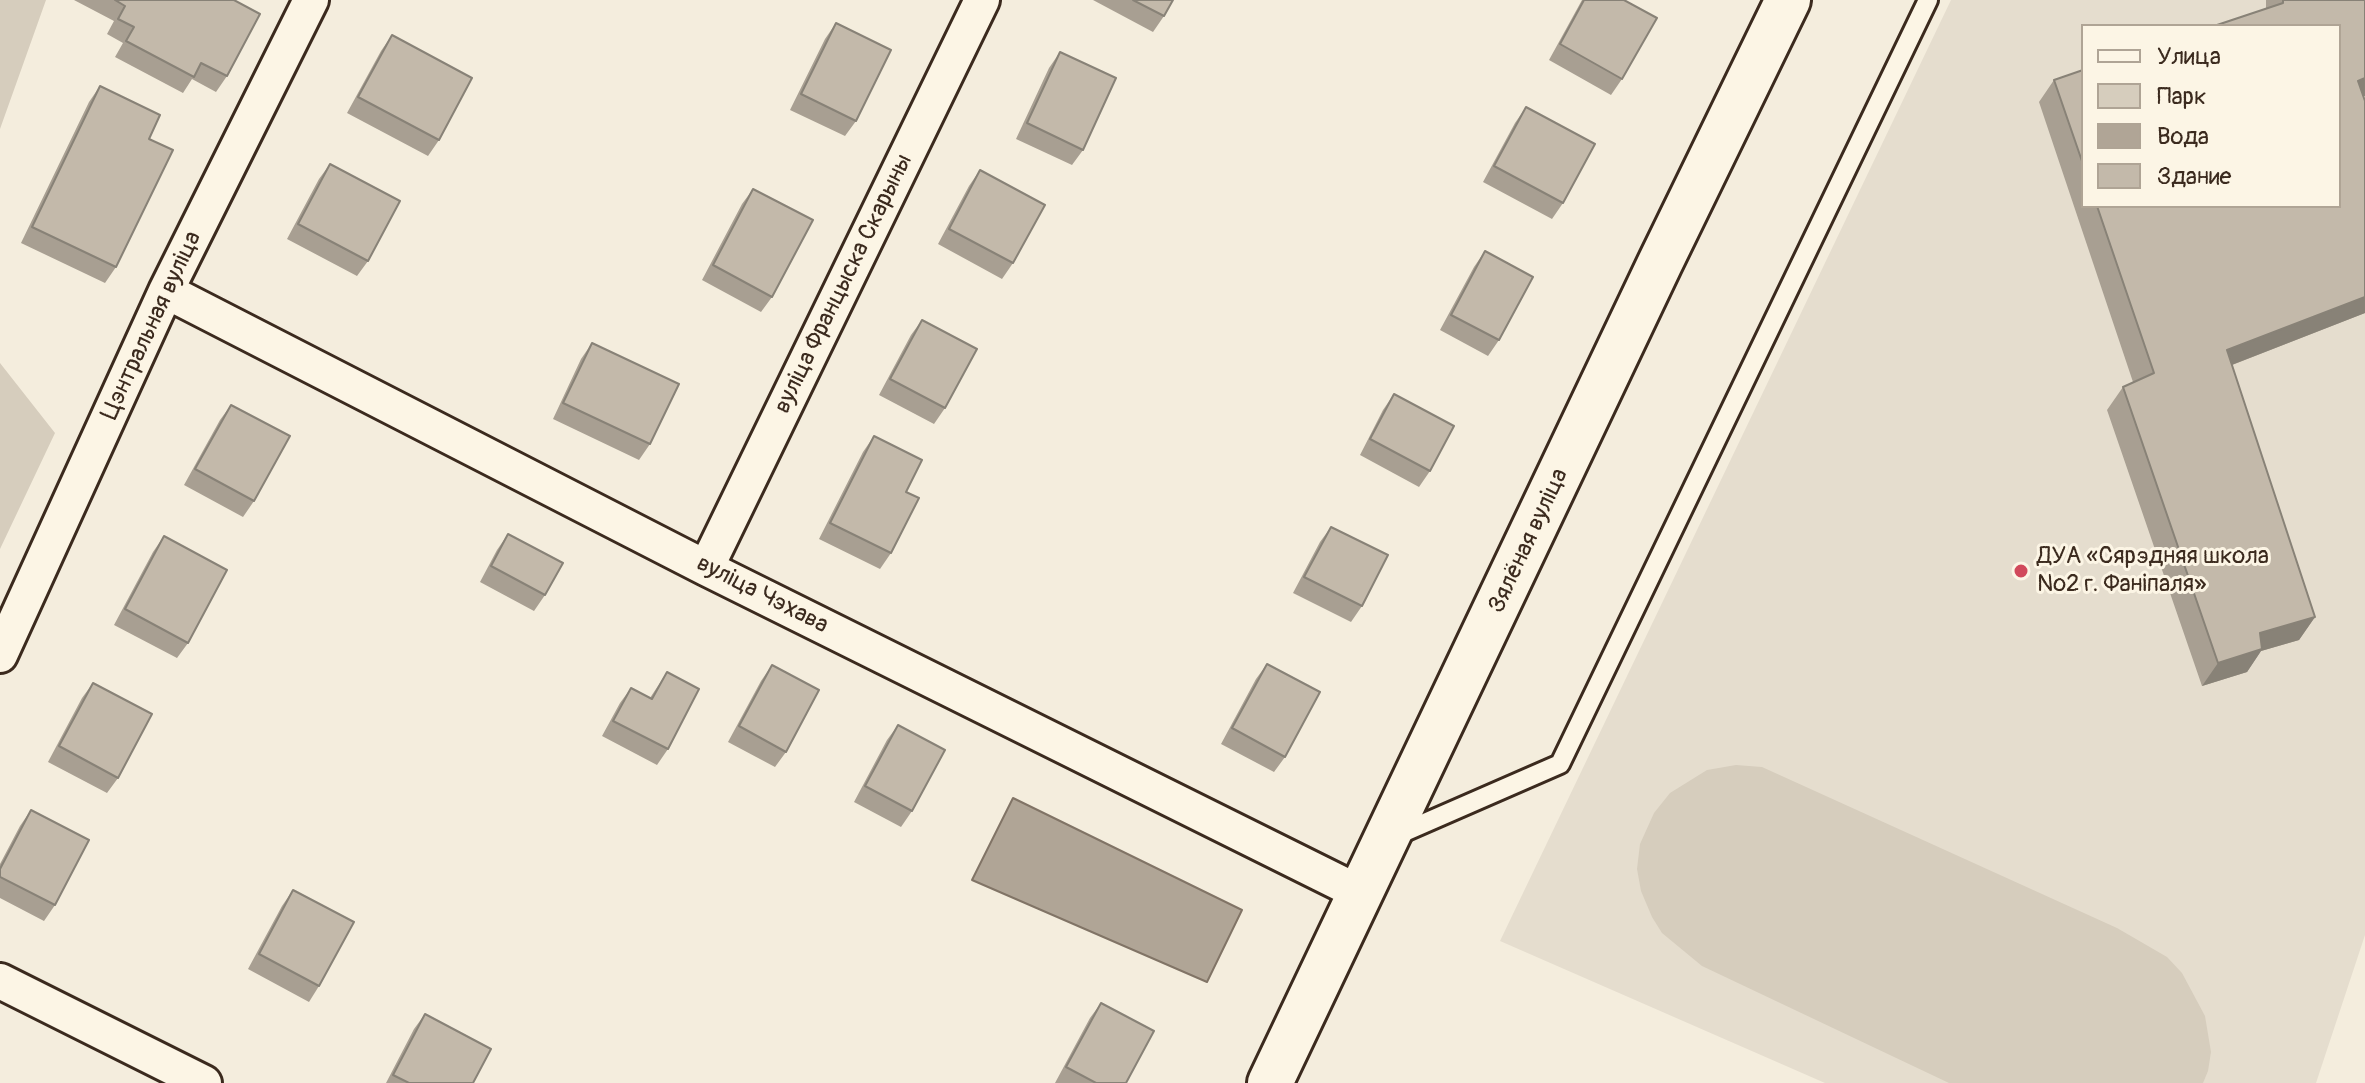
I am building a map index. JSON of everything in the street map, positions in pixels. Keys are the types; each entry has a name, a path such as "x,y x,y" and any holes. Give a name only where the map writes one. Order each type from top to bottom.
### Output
{"main road":[{"name":"Зялёная вуліца","path":"1270,1083 1788,0"}],"street":[{"name":"Цэнтральная вуліца","path":"0,655 166,291 311,0"},
{"name":"вуліца Францыска Скарыны","path":"706,568 982,0"},
{"name":"вуліца Чэхава","path":"166,291 706,568 1362,894"},
{"path":"0,981 204,1083"}],"lane":[{"path":"1388,838 1560,764 1928,0"}],"shaded area":[{"name":"ДУА «Сярэдняя школа №2 г. Фаніпаля»","path":"1951,0 2365,0 2365,935 2316,1083 1825,1083 1500,941"}],"green space":[{"path":"0,0 46,0 0,129"},
{"path":"0,363 55,433 0,549"},
{"path":"1736,765 1762,767 2117,928 2167,957 2182,973 2205,1016 2211,1052 2203,1083 1949,1083 1702,966 1662,933 1652,917 1641,891 1637,869 1640,844 1654,813 1670,793 1707,770"}],"water":[{"path":"1013,798 1242,910 1207,982 972,880"}],"building":[{"path":"115,0 234,0 260,14 227,76 201,63 194,77 126,41 134,27 118,19 125,6"},
{"path":"1133,0 1173,0 1164,16"},
{"path":"1584,0 1624,0 1657,18 1622,79 1560,44"},
{"path":"2283,0 2365,0 2365,78 2358,81 2365,101 2365,297 2227,350 2315,617 2260,633 2262,649 2218,663 2123,387 2154,373 2098,208 2341,208 2341,24 2220,24 2283,3"},
{"path":"836,23 891,50 856,121 801,94"},
{"path":"392,35 472,78 439,140 358,97"},
{"path":"1060,52 1116,78 1083,150 1027,123"},
{"path":"2081,71 2081,158 2054,80"},
{"path":"100,86 160,115 149,139 173,150 116,267 32,227"},
{"path":"1526,107 1595,144 1563,203 1494,166"},
{"path":"330,164 400,201 368,261 298,224"},
{"path":"980,170 1045,205 1013,263 949,229"},
{"path":"753,189 813,220 772,297 713,265"},
{"path":"1485,251 1533,277 1499,340 1451,315"},
{"path":"922,320 977,349 945,408 890,379"},
{"path":"592,343 679,384 650,444 563,403"},
{"path":"1394,394 1454,426 1430,471 1370,439"},
{"path":"231,405 290,436 254,501 195,469"},
{"path":"874,436 922,460 906,492 919,498 891,553 830,523"},
{"path":"1331,527 1388,555 1362,606 1304,577"},
{"path":"508,534 563,563 545,595 491,566"},
{"path":"164,536 227,570 188,643 125,609"},
{"path":"1267,664 1320,692 1285,757 1232,728"},
{"path":"772,665 819,690 786,752 739,726"},
{"path":"667,672 699,689 668,749 613,721 631,688 652,699"},
{"path":"93,683 152,714 118,778 59,746"},
{"path":"898,725 945,750 912,811 865,786"},
{"path":"31,810 89,840 55,905 0,877 0,869"},
{"path":"293,890 354,922 319,986 259,954"},
{"path":"1101,1003 1154,1031 1126,1083 1096,1083 1066,1067"},
{"path":"425,1014 491,1049 473,1083 409,1083 393,1075"}],"place":[{"name":"ДУА «Сярэдняя школа №2 г. Фаніпаля»","path":"2021,571"}]}
